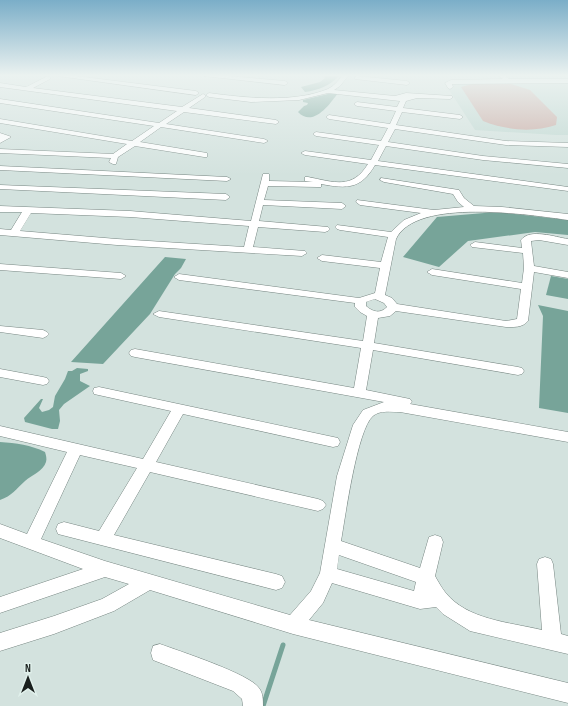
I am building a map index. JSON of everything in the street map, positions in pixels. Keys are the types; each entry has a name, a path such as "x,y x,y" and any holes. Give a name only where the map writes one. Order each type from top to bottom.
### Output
{"street":[{"path":"53,109 264,141"},
{"path":"172,109 276,122"},
{"path":"392,109 460,117"},
{"path":"0,151 114,159 180,110"},
{"path":"308,179 329,183 359,181 384,144 400,110"},
{"path":"329,117 506,143 568,145"},
{"path":"0,121 204,155"},
{"path":"316,134 483,158 568,166"},
{"path":"0,135 7,137 0,141"},
{"path":"305,153 568,189"},
{"path":"0,168 80,172 127,184 226,197"},
{"path":"12,187 31,170"},
{"path":"63,190 80,172"},
{"path":"0,187 63,190 127,184 227,179"},
{"path":"248,249 265,180 343,186"},
{"path":"384,180 456,192 461,200 470,208"},
{"path":"260,202 342,206"},
{"path":"360,202 436,213"},
{"path":"379,297 393,235 404,224 420,217 449,210 470,208 507,210 568,217"},
{"path":"0,209 130,214 325,229"},
{"path":"14,233 28,210"},
{"path":"340,227 393,235"},
{"path":"0,232 117,242 302,253"},
{"path":"393,307 506,324 517,324 522,321 529,268 526,240 528,238 539,237 568,242"},
{"path":"475,245 527,251"},
{"path":"322,258 386,266"},
{"path":"0,268 121,276"},
{"path":"529,268 568,275"},
{"path":"432,272 526,288"},
{"path":"179,277 361,301 366,298 379,297 391,302 393,307"},
{"path":"361,301 360,307 364,312 373,315 383,315 390,312 393,307"},
{"path":"159,314 518,371"},
{"path":"358,393 373,315"},
{"path":"0,329 43,334"},
{"path":"135,353 512,422"},
{"path":"0,373 43,381"},
{"path":"99,391 333,442"},
{"path":"293,625 317,597 328,574 334,546 344,476 360,425 368,413 383,407 400,407 568,437"},
{"path":"103,539 180,408"},
{"path":"0,431 318,505"},
{"path":"31,542 76,448"},
{"path":"64,529 276,582"},
{"path":"0,531 105,569 293,625 568,693"},
{"path":"420,601 435,542"},
{"path":"334,546 427,578 439,598 449,608 470,622 560,643 545,564"},
{"path":"0,604 105,569"},
{"path":"328,574 420,601 439,598"},
{"path":"0,642 54,626 108,605 148,582"},
{"path":"160,653 240,684 252,694 253,706"}],"shaded area":[{"path":"301,109 325,109 321,113 309,117 298,112"},
{"path":"461,109 568,109 568,135 475,130"},
{"path":"475,109 549,109 557,117 556,125 528,130 501,127 483,121"},
{"path":"496,212 568,220 568,235 535,232 468,241 439,267 403,257 437,217"},
{"path":"165,257 186,259 150,314 103,364 71,362"},
{"path":"551,276 568,279 568,299 546,295"},
{"path":"538,305 568,311 568,413 539,408 543,316"},
{"path":"77,368 88,369 88,371 80,374 80,381 90,386 64,404 59,410 60,421 58,429 52,429 25,422 24,418 41,399 43,399 39,408 42,412 53,407 55,396 68,371 72,371"},
{"path":"0,442 23,445 45,452 46,462 40,470 11,494 0,500"}],"waterway":[{"path":"263,706 283,645"}]}
